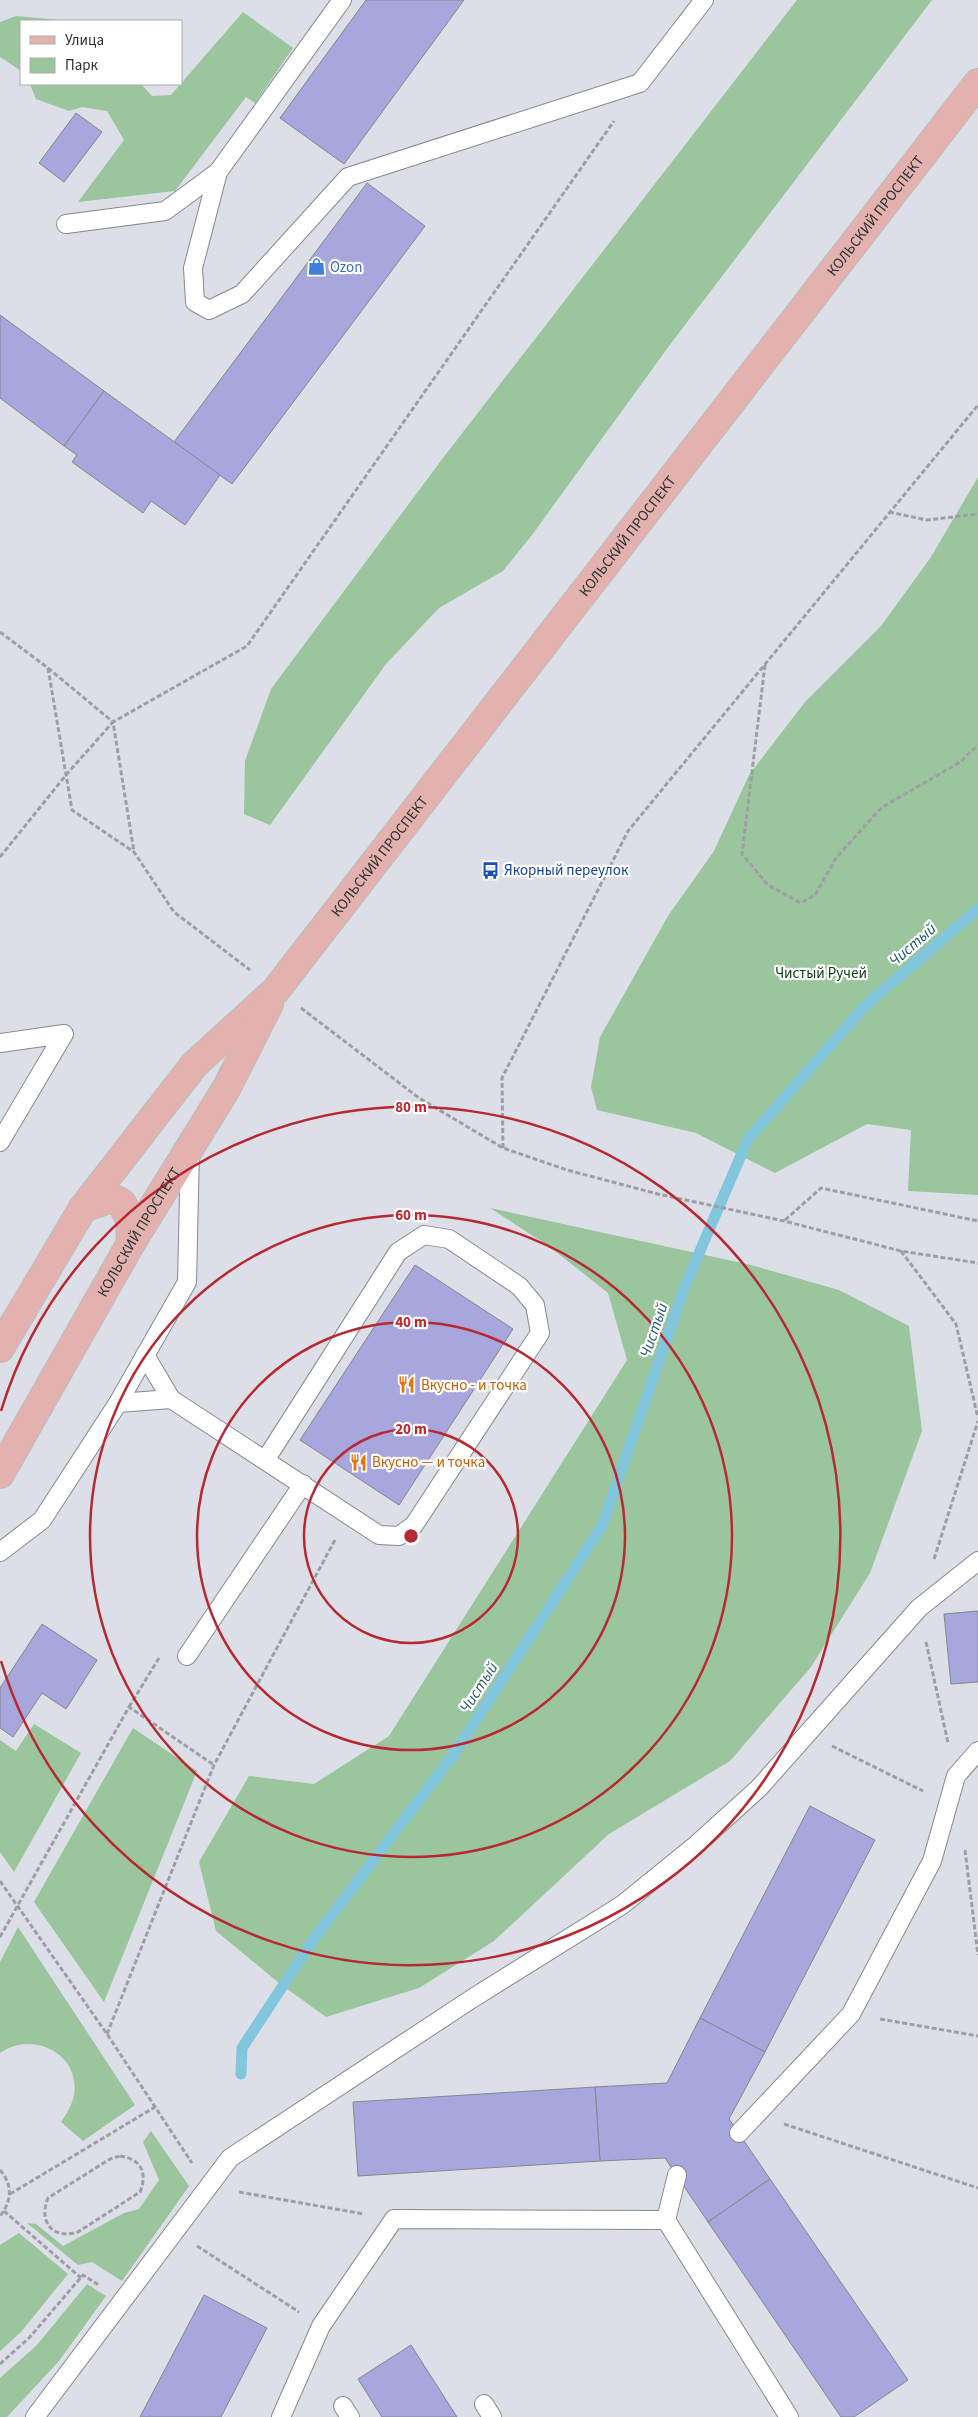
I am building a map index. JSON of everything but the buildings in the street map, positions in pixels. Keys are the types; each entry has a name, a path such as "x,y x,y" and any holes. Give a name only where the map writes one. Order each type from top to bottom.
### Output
{"main road":[{"name":"КОЛЬСКИЙ ПРОСПЕКТ","path":"0,1348 83,1208 194,1066 276,990 978,83"},
{"name":"КОЛЬСКИЙ ПРОСПЕКТ","path":"0,1474 131,1243 226,1089 276,990"},
{"path":"83,1208 112,1198 122,1203 130,1220 131,1243"}],"lane":[{"path":"66,224 165,211 218,172 342,0"},
{"path":"218,172 193,268 195,302 209,310 242,294 348,177 640,84 704,0"},
{"path":"0,1043 64,1034 0,1142"},
{"path":"0,1552 42,1520 118,1403 187,1282 190,1148"},
{"path":"145,1355 171,1399 266,1459 379,1535 399,1536 414,1525 540,1332 535,1305 520,1286 449,1240 424,1235 398,1252 266,1459"},
{"path":"118,1403 171,1399"},
{"path":"187,1656 303,1484"},
{"path":"35,2417 230,2158 472,1998 622,1905 696,1845 759,1788 919,1608 978,1561"},
{"path":"739,2134 850,2014 932,1861 956,1776 978,1751"},
{"path":"677,2175 666,2220 789,2417"},
{"path":"281,2417 321,2326 394,2219 666,2220"}],"path":[{"path":"0,857 66,775 113,722 247,646 640,84"},
{"path":"503,1148 502,1078 628,831 978,404"},
{"path":"889,512 927,520 978,514"},
{"path":"0,632 48,668 113,722 134,852"},
{"path":"765,664 742,854 768,886 801,904 815,895 836,858 881,808 960,762 978,745"},
{"path":"48,668 72,810 134,852 174,912 276,990 350,1043 419,1098 503,1148 567,1170 658,1194 784,1221 901,1251 978,1263"},
{"path":"784,1221 821,1188 978,1221"},
{"path":"901,1251 956,1324 978,1418"},
{"path":"107,2034 214,1765 349,1514"},
{"path":"0,1937 129,1707 163,1651"},
{"path":"129,1707 214,1765"},
{"path":"807,1734 948,1804"},
{"path":"964,1842 978,1955"},
{"path":"0,1882 107,2034 207,2187 394,2219"},
{"path":"850,2014 978,2036"},
{"path":"10,2194 155,2107"},
{"path":"757,2115 978,2188"},
{"path":"120,2156 130,2157 139,2163 144,2173 144,2183 140,2192 78,2232 68,2235 58,2233 50,2227 44,2218 44,2207 48,2198 110,2159 120,2156"},
{"path":"0,2170 8,2182 10,2194 8,2206 0,2216"},
{"path":"4,2211 81,2278"},
{"path":"174,2231 321,2326"},
{"path":"0,2364 29,2338 83,2275 122,2300"}],"green space":[{"path":"797,0 932,0 669,346 532,535 503,571 439,608 386,664 270,825 244,814 245,761 271,689 443,458"},
{"path":"243,12 293,48 255,103 246,97 175,191 78,202 124,140 107,111 82,107 69,111 36,99 30,85 142,85 152,96 171,95 180,85 182,85 182,82"},
{"path":"16,16 59,20 20,20 20,70 0,57 0,22"},
{"name":"Чистый Ручей","path":"978,477 978,1195 908,1191 911,1130 867,1124 775,1173 696,1133 597,1110 591,1087 600,1037 668,916 714,851 749,775 805,702 881,626 931,557"},
{"path":"490,1208 751,1265 839,1290 909,1326 922,1431 870,1573 811,1667 730,1761 609,1834 494,1941 419,1988 326,2017 279,1983 216,1931 199,1862 249,1776 314,1784 389,1736 627,1360 608,1293 550,1247"},
{"path":"34,1724 81,1753 14,1872 0,1852 0,1740 16,1751"},
{"path":"133,1728 197,1771 104,2002 34,1902"},
{"path":"18,1927 135,2105 83,2141 61,2122 69,2109 74,2095 74,2080 70,2067 62,2057 39,2045 26,2044 12,2046 0,2053 0,1962"},
{"path":"151,2131 189,2186 122,2281 92,2262 78,2265 27,2223 36,2224 63,2246 124,2213 139,2209 159,2180 143,2142"},
{"path":"19,2233 68,2274 21,2332 0,2351 0,2245"},
{"path":"87,2284 106,2296 59,2361 7,2417 0,2417 0,2378 37,2345"}],"waterway":[{"name":"Чистый","path":"241,2074 242,2048 313,1940 454,1754 602,1526 685,1286 748,1139 865,1006 978,909"}],"place":[{"name":"Ozon","path":"316,267"},
{"name":"Якорный переулок","path":"490,870"},
{"name":"Вкусно - и точка","path":"407,1385"},
{"name":"Вкусно — и точка","path":"358,1462"}]}
